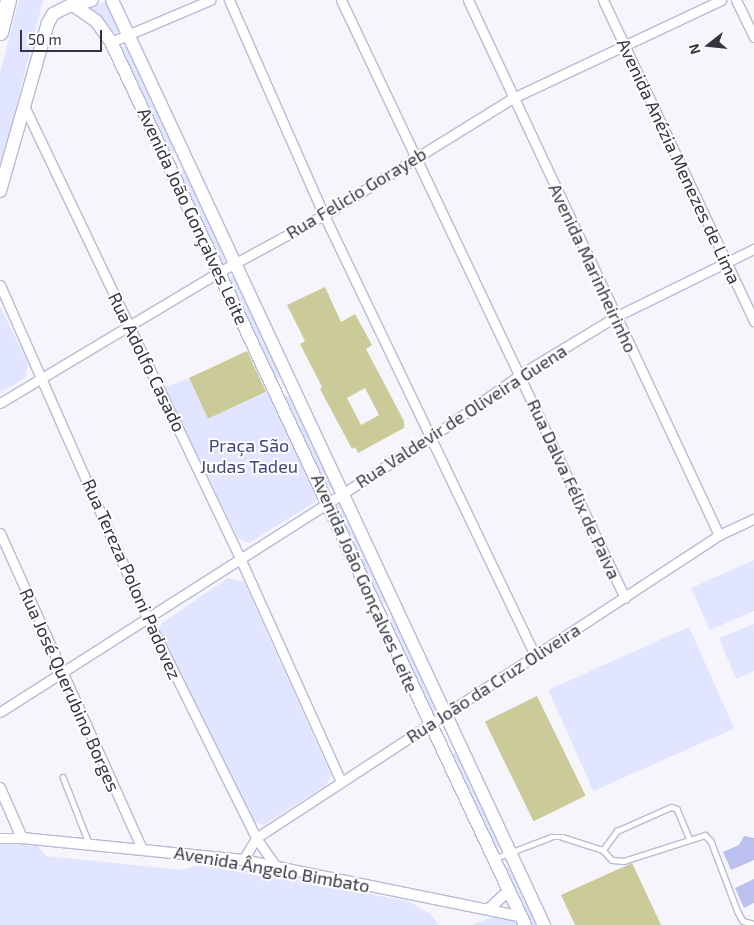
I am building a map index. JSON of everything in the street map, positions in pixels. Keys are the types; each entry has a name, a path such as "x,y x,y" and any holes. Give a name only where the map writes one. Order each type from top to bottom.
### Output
{"highway":[{"path":"0,32 8,0"}],"main road":[{"path":"0,191 48,23 53,14 69,4 92,0"},
{"name":"Avenida João Gonçalves Leite","path":"112,0 288,382 397,609 457,743 544,925"},
{"name":"Avenida João Gonçalves Leite","path":"69,4 96,21 111,42 329,500 428,724 495,858 523,921"},
{"path":"168,164 184,157"},
{"path":"275,389 288,382"},
{"path":"381,616 397,609"},
{"path":"441,752 457,743"}],"street":[{"path":"111,42 128,33 210,0"},
{"path":"229,0 324,215 535,655"},
{"name":"Rua Dalva Félix de Paiva","path":"341,0 414,158 521,374 625,598"},
{"name":"Avenida Marinheirinho","path":"468,0 615,317 720,535"},
{"name":"Avenida Anézia Menezes de Lima","path":"603,0 754,321"},
{"name":"Rua Felicio Gorayeb","path":"0,403 219,272 324,215 513,98 624,44 721,0"},
{"path":"736,0 754,37"},
{"name":"Rua Adolfo Casado","path":"24,106 240,558 341,782"},
{"name":"Rua Valdevir de Oliveira Guena","path":"0,712 64,674 329,500 430,438 521,374 615,317 754,249"},
{"name":"Rua Tereza Poloni Padovez","path":"0,285 44,378 147,618 256,838 276,867"},
{"name":"Rua João da Cruz Oliveira","path":"243,860 256,838 444,713 720,535 754,519"},
{"name":"Rua José Querubino Borges","path":"0,533 140,847"},
{"path":"0,788 22,838"},
{"name":"Avenida Ângelo Bimbato","path":"0,838 140,847 243,860 490,908 523,921"},
{"path":"490,908 509,890"}],"lane":[{"path":"63,777 89,843"},
{"path":"603,850 616,831 671,807 677,809 690,838"},
{"path":"495,858 509,851 551,837 603,850 612,860 624,861 690,838 708,837 738,912 743,921 754,924"}],"green space":[{"path":"19,0 43,0 0,171 0,73"},
{"path":"107,0 119,29 117,34 90,9"},
{"path":"125,45 176,149 172,155 121,48"},
{"path":"183,170 187,172 226,263 220,263 179,173"},
{"path":"231,276 235,277 281,379 273,378 228,280"},
{"path":"0,307 28,363 25,378 0,393"},
{"name":"Praça São Judas Tadeu","path":"189,379 208,419 269,391 318,493 315,502 249,543 238,538 164,387"},
{"path":"284,397 290,397 335,489 327,489"},
{"path":"340,503 386,602 383,604 336,508"},
{"path":"754,560 754,611 710,630 691,588"},
{"path":"228,578 244,582 331,775 326,785 264,825 254,822 159,630 162,623"},
{"path":"393,617 436,712 431,718 388,621"},
{"path":"754,624 754,671 736,679 719,638"},
{"path":"689,627 734,728 593,791 548,690"},
{"path":"456,753 499,845 495,851 448,754"},
{"path":"0,843 38,846 46,856 182,870 204,863 282,876 410,902 430,914 439,925 0,925"},
{"path":"512,867 539,925 529,925 504,868"},
{"path":"494,916 508,918 520,925 472,925"}],"water":[{"path":"744,836 754,838 754,860 731,870 723,852 739,845"},
{"path":"754,879 754,903 744,908 735,888"}],"building":[{"path":"325,287 341,322 355,314 372,345 366,349 404,421 404,428 358,453 355,447 352,449 320,389 322,387 300,344 305,341 287,305","holes":["365,388 379,415 361,425 347,398"]},
{"path":"247,351 266,392 208,419 189,378"},
{"path":"537,696 586,796 534,821 485,721"},
{"path":"632,863 661,925 575,925 561,895"}]}
